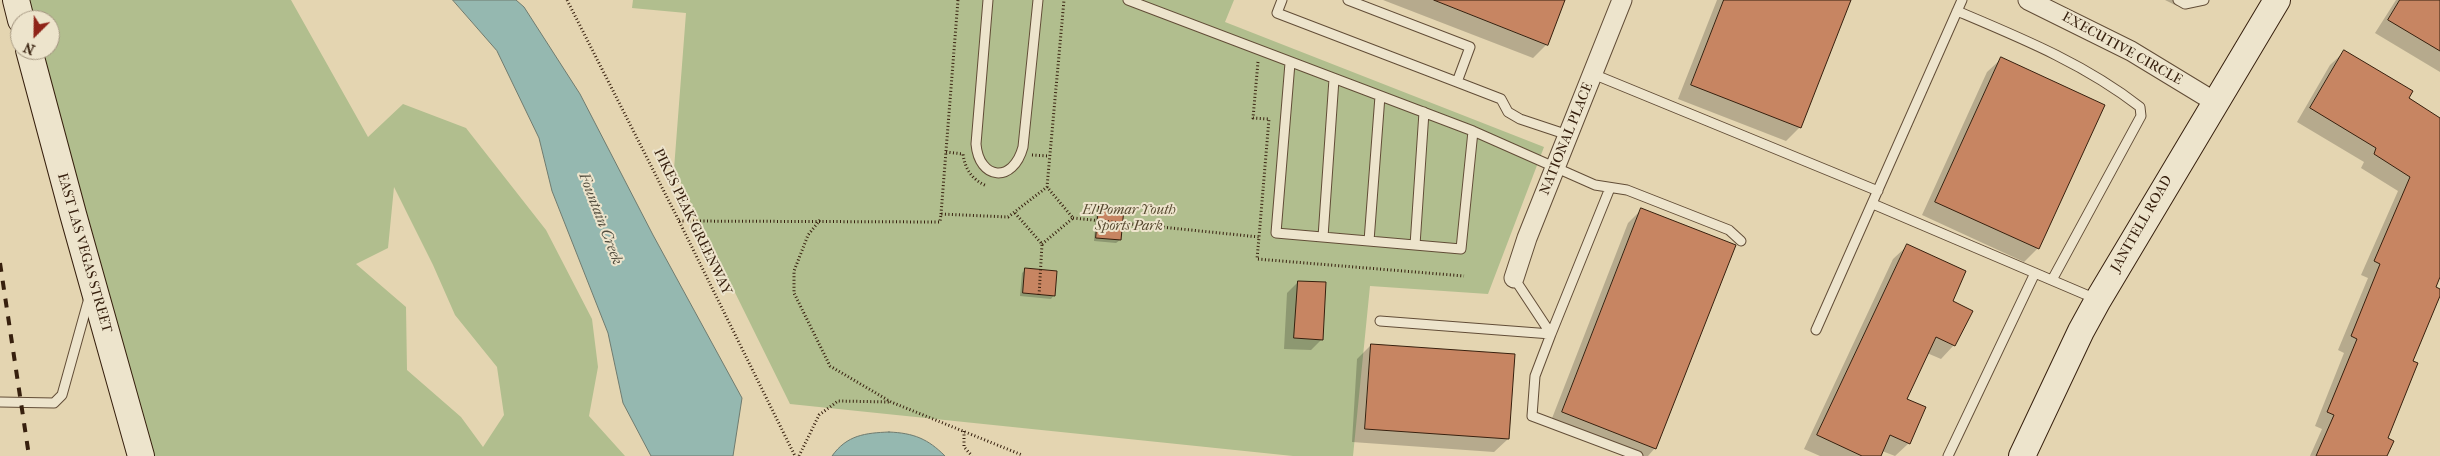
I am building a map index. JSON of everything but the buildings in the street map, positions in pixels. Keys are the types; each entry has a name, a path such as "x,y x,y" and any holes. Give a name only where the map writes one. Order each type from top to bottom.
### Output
{"street":[{"name":"NATIONAL PLACE","path":"1514,278 1527,238 1622,0"},
{"name":"JANITELL ROAD","path":"2022,456 2081,330 2277,0"},
{"name":"EXECUTIVE CIRCLE","path":"2031,1 2131,51 2215,102"},
{"name":"EAST LAS VEGAS STREET","path":"32,60 141,456"}],"lane":[{"path":"988,0 976,144 977,155 982,163 989,170 999,173 1008,172 1015,166 1023,147 1038,0"},
{"path":"1128,0 1473,130 1595,185 1627,190 1729,230 1740,241"},
{"path":"1282,0 1277,13 1501,99 1508,112 1568,135"},
{"path":"1348,0 1470,47 1457,82"},
{"path":"1816,330 1962,0"},
{"path":"2178,0 2185,4 2204,0"},
{"path":"1957,11 2047,50 2084,69 2140,107 2141,116 2052,280"},
{"path":"1290,62 1276,233 1461,250 1473,130"},
{"path":"1593,74 1878,191"},
{"path":"1323,238 1334,79"},
{"path":"1369,242 1380,96"},
{"path":"1415,246 1424,112"},
{"path":"1610,188 1535,376 1532,416 1638,456"},
{"path":"1873,204 2098,300"},
{"path":"1948,456 2035,273"},
{"path":"1514,278 1551,334"},
{"path":"0,402 54,403 62,395 72,368 93,283"},
{"path":"1380,321 1551,334"}],"path":[{"name":"PIKES PEAK GREENWAY","path":"568,0 795,456"},
{"path":"679,220 940,222 958,0"},
{"path":"941,214 1008,217 1046,187 1064,0"},
{"path":"1258,50 1253,118 1269,119 1257,259 1464,276"},
{"path":"1046,187 1073,218 1259,237"},
{"path":"1015,213 1042,244 1039,296"},
{"path":"1042,244 1073,218"},
{"path":"820,220 808,235 794,271 794,293 830,366 891,402 1022,455"},
{"path":"799,456 819,415 838,401 891,402"},
{"path":"964,432 964,448 972,456"}],"green space":[{"path":"24,0 291,0 368,137 403,104 466,128 546,230 592,319 598,367 589,416 625,456 147,456 40,60 60,60 60,10 26,10","holes":["394,187 433,265 455,315 497,367 504,415 483,447 461,417 407,370 406,307 356,264 388,248"]},
{"name":"El Pomar Youth Sports Park","path":"633,0 1234,0 1225,22 1544,147 1488,294 1370,286 1353,456 1293,456 790,404 674,169 686,13 632,8"}],"water":[{"name":"Fountain Creek","path":"453,0 516,0 524,7 580,94 653,235 742,398 733,456 651,456 623,403 608,333 552,191 539,138 497,51"},
{"path":"889,432 920,438 933,445 945,456 832,456 850,439 857,436"}],"railway":[{"path":"0,263 29,456"}]}
